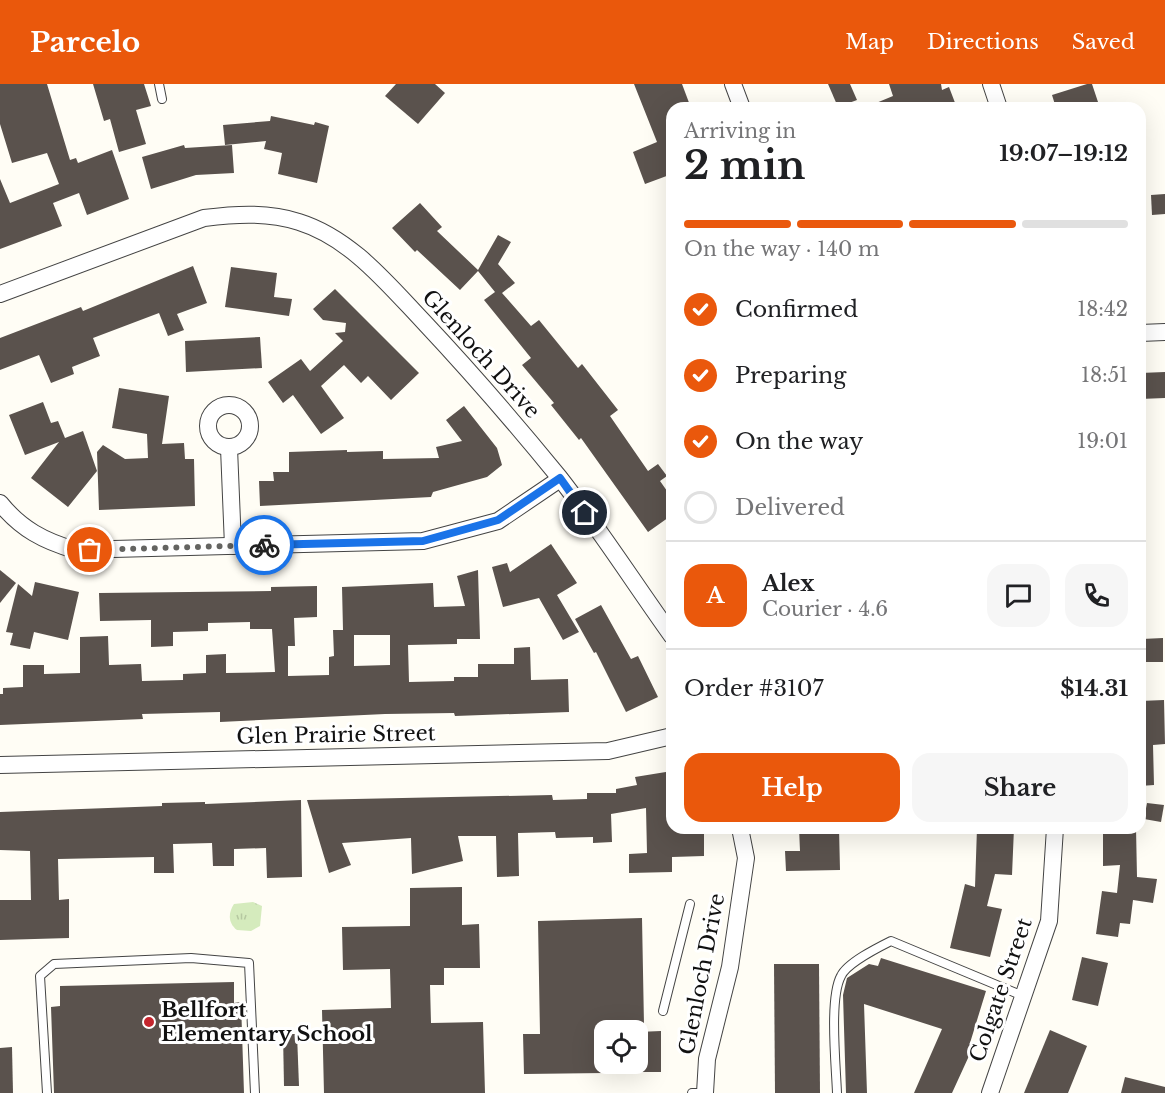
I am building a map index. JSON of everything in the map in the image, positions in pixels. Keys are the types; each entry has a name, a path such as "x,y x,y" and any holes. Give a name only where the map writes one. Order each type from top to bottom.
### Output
{"street":[{"path":"733,84 740,102"},
{"path":"991,84 997,102"},
{"name":"Glenloch Drive","path":"0,294 204,218 236,214 267,216 299,222 354,252 464,364 560,478 666,628"},
{"path":"1146,333 1165,332"},
{"path":"229,448 233,546"},
{"path":"0,504 22,527 50,543 75,550 423,541 498,520 560,478"},
{"name":"Glen Prairie Street","path":"0,765 608,751 666,737"},
{"name":"Glenloch Drive","path":"705,1093 707,1059 730,967 746,858 741,834"},
{"name":"Colgate Street","path":"990,1093 1049,921 1055,834"}],"lane":[{"path":"159,84 162,99"},
{"path":"663,1011 690,904"},
{"path":"837,1093 835,995 841,974 867,954 891,941 1023,996"},
{"path":"47,1093 40,976 54,964 191,958 249,963 255,1093"},
{"path":"692,1093 705,1093"}],"green space":[{"path":"253,902 262,906 260,926 251,931 237,930 231,921 232,907 234,904"}],"building":[{"path":"0,84 47,84 70,160 76,158 78,163 112,150 129,199 87,215 79,193 53,203 62,226 0,249 0,179 10,203 59,184 47,153 12,163 0,124"},
{"path":"93,84 144,84 151,106 136,110 146,144 119,152 110,119 104,121"},
{"path":"396,84 435,84 445,93 418,124 385,96"},
{"path":"634,84 682,84 689,102 666,102 666,176 645,184 633,152 657,142"},
{"path":"828,84 850,84 857,100 836,102"},
{"path":"889,84 941,84 942,90 949,87 955,102 878,102 893,96"},
{"path":"1092,84 1098,102 1054,102 1052,95"},
{"path":"271,116 329,126 317,183 278,174 282,153 264,149 266,141 225,145 223,125 270,121"},
{"path":"184,145 185,148 232,145 234,173 196,175 151,189 142,157"},
{"path":"1165,194 1165,214 1152,215 1151,195"},
{"path":"420,203 442,227 437,231 478,270 498,235 511,242 498,264 515,283 502,293 531,326 539,320 578,368 582,364 618,410 610,416 648,471 658,464 666,475 660,481 666,490 666,519 648,532 581,438 579,440 551,405 554,403 522,365 531,358 484,300 495,292 478,271 460,290 417,250 415,252 392,228"},
{"path":"193,266 207,303 177,314 184,330 168,336 159,313 93,338 100,356 72,367 74,374 51,383 39,355 0,370 0,338 81,307 83,311"},
{"path":"231,267 277,273 274,297 292,299 289,316 225,307"},
{"path":"335,289 419,373 391,400 368,376 361,383 344,365 321,386 344,418 321,434 293,395 283,403 268,382 301,359 310,371 343,341 335,333 345,332 346,323 323,320 313,309"},
{"path":"260,337 262,368 186,372 185,341"},
{"path":"1165,372 1165,398 1146,399 1146,373"},
{"path":"119,388 169,396 162,444 184,443 185,459 194,459 195,506 99,510 97,452 103,445 125,459 148,458 147,434 112,428"},
{"path":"43,402 51,423 58,421 65,438 83,431 97,471 68,507 31,478 59,442 25,455 9,415"},
{"path":"464,406 497,448 502,465 487,477 433,492 431,497 260,506 259,481 274,481 273,472 289,472 289,452 383,451 383,459 439,458 436,447 462,441 446,420"},
{"path":"551,544 577,583 557,595 579,632 563,640 539,598 503,607 492,567 507,563 510,572"},
{"path":"0,570 16,583 0,603"},
{"path":"478,570 480,639 457,639 457,644 408,645 409,682 454,681 454,677 478,677 478,664 514,664 514,648 530,647 531,680 568,679 569,712 455,716 454,713 385,714 220,722 220,712 142,714 143,719 0,725 0,694 3,694 3,688 23,687 23,665 44,665 44,674 80,673 80,637 108,636 109,665 141,664 142,681 183,680 183,674 206,673 206,655 226,654 226,673 275,672 272,629 250,629 250,622 208,623 208,631 173,632 173,646 151,647 151,620 100,621 99,593 271,591 271,587 317,586 317,617 294,618 295,646 288,646 288,676 329,675 329,657 334,656 333,630 343,630 342,587 433,583 434,607 465,606 457,576","holes":["354,635 390,635 390,665 354,666"]},
{"path":"35,582 79,592 68,640 34,632 30,649 10,645 13,633 6,632 18,584 32,596"},
{"path":"601,605 631,659 638,656 658,697 626,712 596,652 594,653 575,619"},
{"path":"1163,638 1163,662 1146,662 1146,639"},
{"path":"1164,700 1165,744 1153,745 1154,785 1146,786 1146,701"},
{"path":"666,772 666,834 704,834 704,856 672,857 672,872 629,873 629,854 647,853 646,808 611,814 612,842 593,843 593,837 556,838 555,832 518,833 519,876 497,877 496,836 458,836 463,861 412,874 411,838 342,843 351,865 329,873 307,800 552,795 553,800 587,799 587,793 616,793 616,789 637,785 635,777"},
{"path":"301,800 302,877 267,878 266,848 234,849 234,866 213,866 212,843 173,844 174,873 154,873 154,857 58,859 59,900 69,899 69,938 0,940 0,900 31,900 30,851 0,850 0,812 162,806 162,803 205,802 205,804"},
{"path":"1147,803 1164,805 1161,822 1146,819"},
{"path":"799,834 839,834 840,870 786,871 785,851 800,851"},
{"path":"977,834 1014,834 1012,875 995,874 987,906 1002,909 990,957 950,948 965,884 975,887"},
{"path":"1103,834 1136,834 1137,877 1157,879 1153,903 1133,900 1130,924 1120,923 1118,937 1096,934 1102,891 1117,893 1120,865 1103,866"},
{"path":"462,887 462,925 479,924 480,968 444,968 444,985 430,985 431,1023 483,1022 485,1093 324,1093 322,1010 391,1008 390,969 343,970 342,927 410,926 410,888"},
{"path":"642,918 644,1020 594,1020 594,1073 524,1074 523,1034 540,1034 538,921"},
{"path":"1082,957 1108,963 1098,1006 1072,1000"},
{"path":"881,958 986,991 970,1043 974,1045 952,1093 914,1093 942,1029 864,1004 867,1093 846,1093 843,995 847,978 869,964 878,966"},
{"path":"774,964 819,964 820,1093 775,1093"},
{"path":"234,982 234,1003 241,1002 244,1093 54,1093 51,1007 60,1006 60,986"},
{"path":"1050,1030 1087,1046 1068,1093 1024,1093"},
{"path":"661,1031 661,1072 648,1072 648,1032"},
{"path":"283,1034 297,1034 299,1086 284,1086"},
{"path":"12,1047 13,1093 0,1093 0,1048"},
{"path":"1125,1077 1165,1087 1165,1093 1121,1093"}],"way so far":[{"path":"90,550 264,545"}],"place":[{"name":"Bellfort Elementary School","path":"149,1022"}],"route":[{"path":"264,545 423,541 498,520 560,478 585,513"}]}
